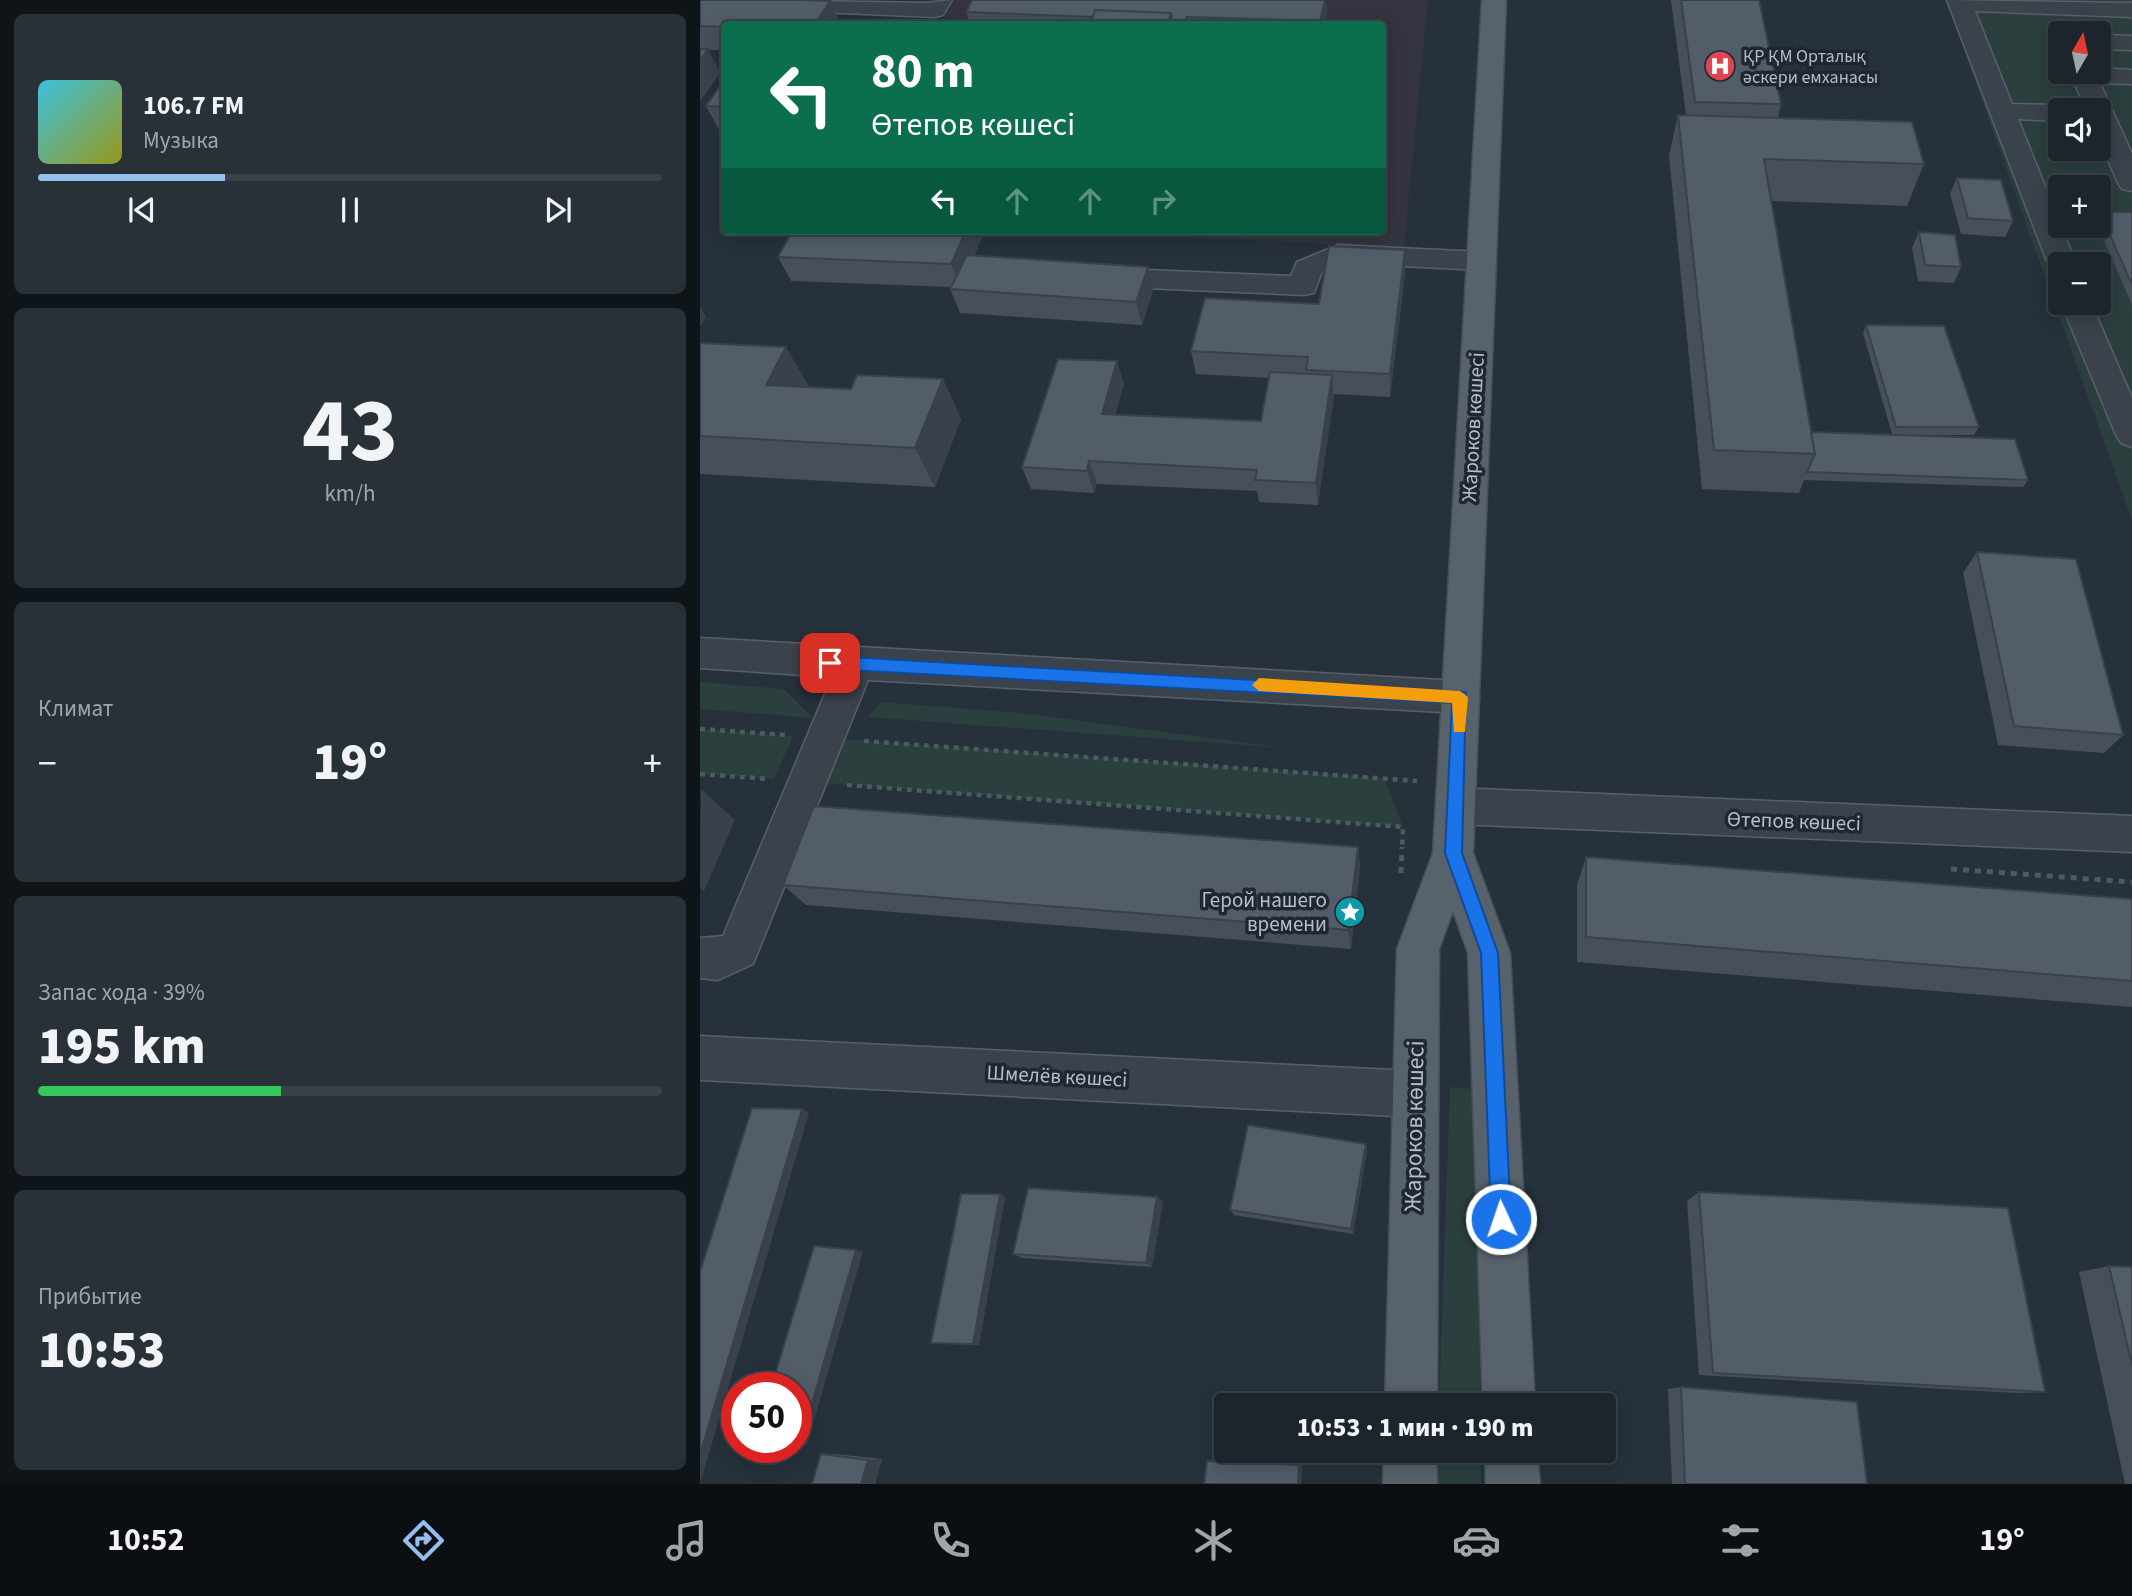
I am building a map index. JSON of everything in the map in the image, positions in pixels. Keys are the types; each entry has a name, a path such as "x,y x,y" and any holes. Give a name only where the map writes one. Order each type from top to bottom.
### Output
{"main road":[{"name":"Жароков көшесі","path":"1411,1393 1418,949 1454,853 1494,0"},
{"name":"Жароков көшесі","path":"1454,853 1489,953 1508,1393"},
{"path":"1410,1463 1410,1484"},
{"path":"1512,1463 1513,1484"}],"street":[{"path":"700,16 773,2 935,10 940,0"},
{"path":"2057,252 1959,2 2132,10"},
{"path":"2111,42 2132,43"},
{"path":"2111,75 2132,76"},
{"path":"2002,111 2048,113"},
{"path":"2111,114 2132,115"},
{"path":"2111,132 2126,157 2132,183"},
{"path":"1072,276 1304,286 1307,269 1338,254 1481,261"},
{"path":"2081,315 2132,435"},
{"path":"2099,361 2132,362"},
{"path":"700,653 1460,697"},
{"path":"700,958 719,959 738,950 856,664"},
{"name":"Өтепов көшесі","path":"1456,806 2132,834"},
{"name":"Шмелёв көшесі","path":"700,1059 1414,1094"}],"path":[{"path":"700,729 1401,779"},
{"path":"700,774 1403,827"}],"shaded area":[{"path":"954,0 1428,0 1404,247 1140,235 1386,235 1386,21 943,21"}],"green space":[{"path":"1946,0 2132,0 2132,520 2059,315 2111,315 2111,252 2048,252 2048,285"},
{"path":"700,682 784,689 813,718 700,709"},
{"path":"881,702 1021,713 1286,748 867,717"},
{"path":"700,729 793,736 774,779 700,774"},
{"path":"843,739 1384,778 1403,827 822,783"},
{"path":"1450,1087 1473,1089 1481,1393 1439,1393"},
{"path":"1437,1463 1481,1463 1481,1484 1436,1484"}],"building":[{"path":"700,0 830,1 817,21 721,21 721,27 700,26"},
{"path":"972,0 1325,0 1320,21 1187,17 1185,21 1172,21 1171,13 1095,10 1093,17 966,12"},
{"name":"ҚР ҚМ Орталық әскери емханасы","path":"1681,0 1759,0 1781,104 1695,102"},
{"path":"1095,10 1171,13 1168,21 1091,21"},
{"path":"700,49 708,49 700,60"},
{"path":"721,84 721,107 706,106"},
{"path":"1678,115 1912,122 1924,164 1764,159 1815,454 1714,450"},
{"path":"1957,178 2001,180 2013,221 1968,218"},
{"path":"2111,212 2132,212 2132,285 2111,237"},
{"path":"1919,232 1955,235 1961,267 1925,265"},
{"path":"790,235 964,235 951,264 778,257"},
{"path":"1329,246 1405,250 1390,374 1306,370 1308,357 1191,351 1205,298 1319,304"},
{"path":"967,255 1148,267 1136,302 950,289"},
{"path":"1866,325 1944,326 1979,427 1896,427"},
{"path":"700,343 786,347 766,385 851,389 857,375 943,379 915,448 700,436"},
{"path":"1058,359 1117,361 1102,414 1261,421 1270,372 1332,375 1316,483 1255,480 1257,470 1089,461 1087,471 1022,467"},
{"path":"1811,432 2015,439 2028,480 1807,472 1815,454"},
{"path":"1977,552 2076,559 2123,735 2014,726"},
{"path":"814,806 1358,847 1348,930 783,885"},
{"path":"1586,857 2132,899 2132,981 1586,937"},
{"path":"752,1108 802,1109 724,1372 721,1372 721,1384 700,1455 700,1272"},
{"path":"1248,1125 1366,1144 1351,1229 1230,1210"},
{"path":"1028,1188 1157,1197 1146,1263 1013,1254"},
{"path":"1699,1192 2008,1208 2045,1392 1713,1373"},
{"path":"961,1194 1000,1194 973,1344 931,1343"},
{"path":"814,1246 856,1250 812,1403 812,1372 776,1372"},
{"path":"2109,1266 2132,1267 2132,1365"},
{"path":"1681,1387 1857,1402 1867,1484 1685,1484"},
{"path":"821,1454 868,1460 861,1484 812,1484"},
{"path":"1207,1461 1299,1465 1298,1484 1204,1484"}],"slow traffic":[{"path":"1259,685 1460,697 1459,727"}],"place":[{"name":"ҚР ҚМ Орталық әскери емханасы","path":"1720,66"},
{"name":"Герой нашего времени","path":"1350,912"}],"route":[{"path":"830,663 1460,697 1454,853 1489,953 1501,1219"}]}
